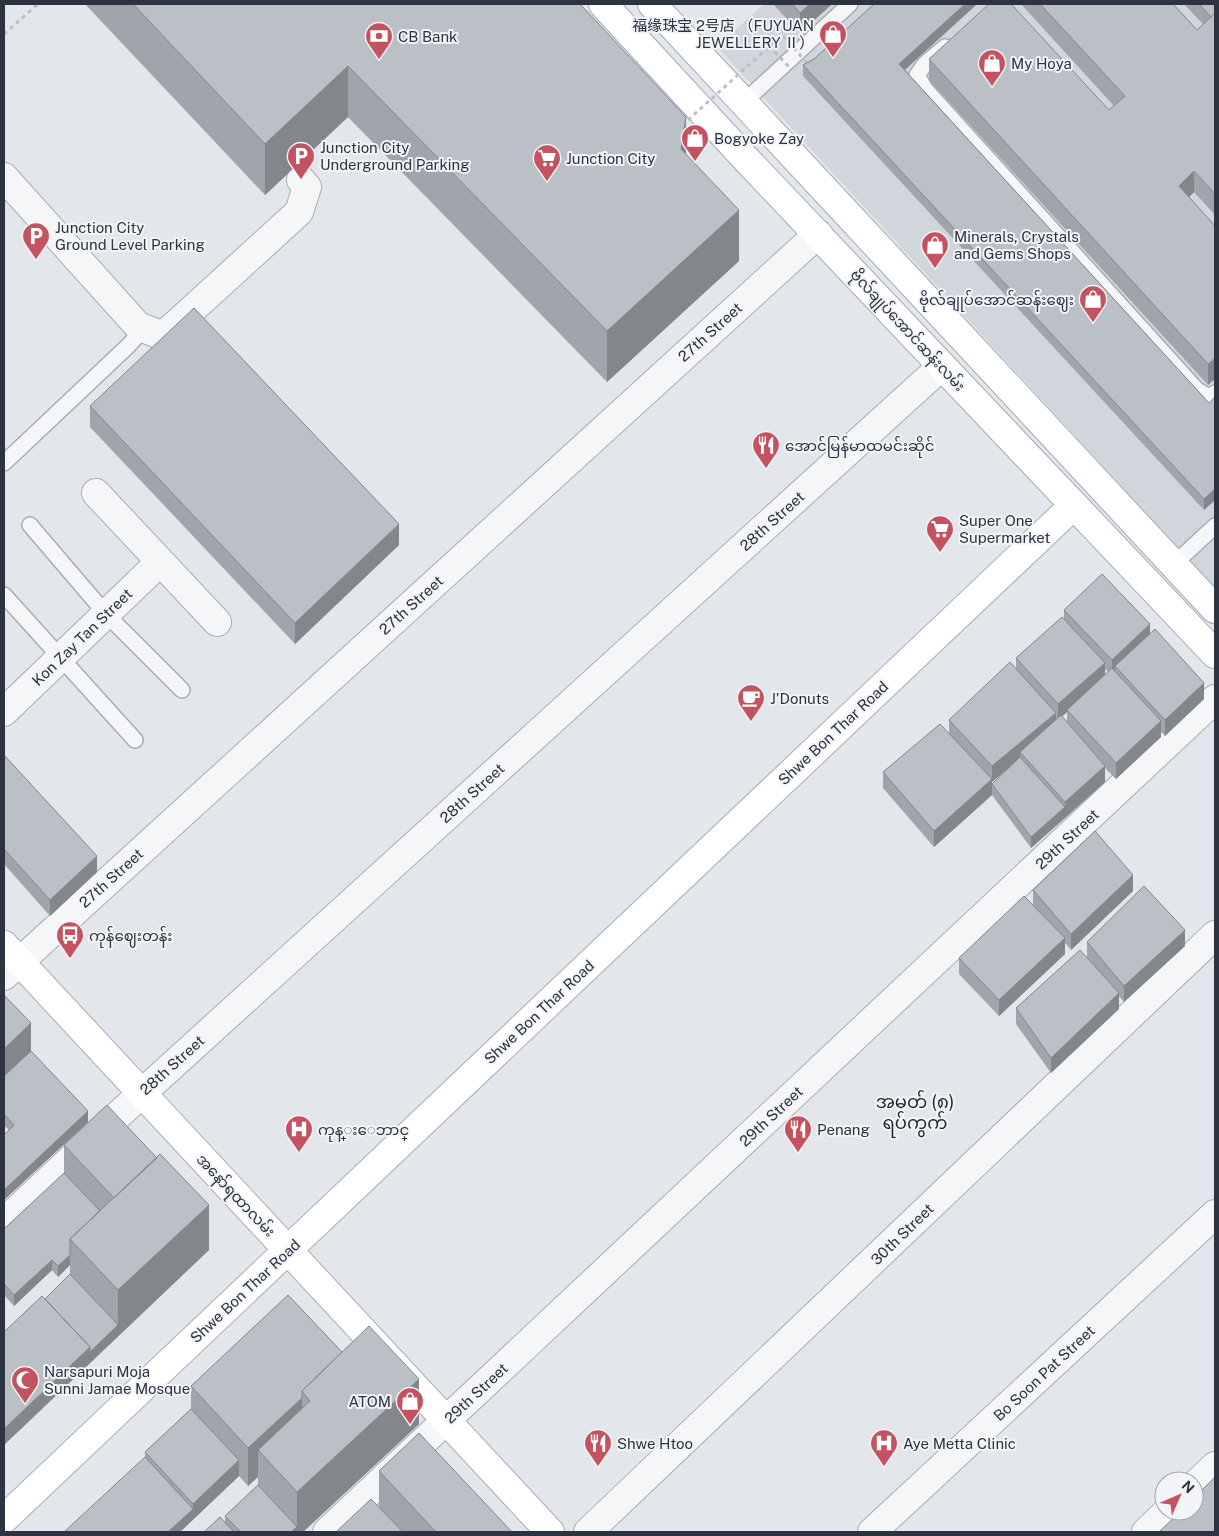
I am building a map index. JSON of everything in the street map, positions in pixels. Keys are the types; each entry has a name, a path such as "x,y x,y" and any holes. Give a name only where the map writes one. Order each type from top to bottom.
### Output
{"main road":[{"name":"ဗိုလ်ချုပ်အောင်ဆန်းလမ်း","path":"603,4 1215,654"},
{"path":"652,4 1215,609"},
{"name":"Shwe Bon Thar Road","path":"4,1519 1074,505"},
{"name":"အနော်ရထာလမ်း","path":"9,961 142,1093 550,1532"}],"street":[{"path":"12,185 138,326 147,324 163,336 299,212 307,187 300,180"},
{"name":"27th Street","path":"9,961 818,234"},
{"name":"28th Street","path":"4,1222 142,1093 942,366"},
{"path":"96,493 217,622"},
{"name":"Kon Zay Tan Street","path":"4,712 160,562"},
{"name":"29th Street","path":"327,1532 1215,699"},
{"name":"30th Street","path":"588,1532 1215,935"},
{"name":"Bo Soon Pat Street","path":"872,1532 1215,1214"},
{"path":"1204,1476 1215,1466"},
{"path":"1146,1532 1158,1521"}],"lane":[{"path":"744,102 850,4"},
{"path":"953,40 925,64 917,75 924,88 1197,390 1209,397 1215,393"},
{"path":"4,463 147,324"},
{"path":"30,525 106,614 182,690"},
{"path":"1173,565 1215,526"},
{"path":"4,595 135,740"}],"path":[{"path":"4,34 38,4"},
{"path":"682,126 782,35 814,70"},
{"path":"770,46 790,68"}],"shaded area":[{"name":"ဗိုလ်ချုပ်အောင်ဆန်းဈေး","path":"764,4 1215,4 1215,588 717,47"}],"building":[{"name":"Junction City","path":"133,4 580,4 686,117 681,149 739,210 607,331 348,66 265,144"},
{"path":"792,4 810,4 800,13"},
{"path":"874,4 965,4 899,64 1209,403 1215,397 1215,489 1204,499 803,65 814,59"},
{"path":"989,4 1011,4 1109,110 1125,96 1040,4 1173,4 1197,30 1215,13 1215,194 1194,171 1179,186 1215,226 1215,358 1208,364 929,59"},
{"path":"1199,4 1215,4 1215,13 1211,17"},
{"path":"194,308 399,524 295,623 90,406"},
{"path":"1102,574 1150,624 1112,660 1064,610"},
{"path":"1062,617 1105,663 1058,704 1016,658"},
{"path":"1155,629 1204,683 1165,720 1115,666"},
{"path":"1010,662 1056,713 992,766 949,720"},
{"path":"1112,668 1161,721 1116,763 1067,710"},
{"path":"1061,715 1105,766 1065,802 1020,752"},
{"path":"940,724 992,779 934,831 883,772"},
{"path":"4,755 97,856 50,900 4,849"},
{"path":"1020,757 1065,807 1031,837 992,784"},
{"path":"1095,831 1133,875 1071,934 1033,890"},
{"path":"1144,886 1185,930 1124,986 1087,942"},
{"path":"1024,896 1065,938 999,1000 959,958"},
{"path":"1080,950 1119,993 1051,1058 1016,1008"},
{"path":"4,995 31,1023 4,1049"},
{"path":"31,1051 88,1111 4,1190 4,1135 14,1125 4,1114 4,1076"},
{"path":"107,1105 157,1158 114,1198 64,1145"},
{"path":"160,1154 209,1205 118,1290 70,1239"},
{"path":"64,1173 100,1211 70,1239 70,1255 58,1266 52,1260 14,1295 4,1284 4,1229"},
{"path":"70,1274 118,1325 90,1352 90,1347 45,1299"},
{"path":"288,1295 342,1352 302,1391 302,1398 248,1448 191,1386"},
{"name":"Narsapuri Moja Sunni Jamae Mosque","path":"42,1296 90,1347 4,1429 4,1332"},
{"path":"369,1326 419,1379 297,1492 258,1450 310,1401 302,1391"},
{"path":"191,1409 239,1460 193,1504 145,1452"},
{"path":"419,1433 512,1532 436,1532 379,1471"},
{"path":"145,1457 193,1509 168,1532 64,1532"},
{"path":"1215,1477 1215,1532 1159,1532 1171,1521 1204,1521 1204,1488"},
{"path":"258,1485 297,1527 291,1532 241,1532 225,1516"},
{"path":"371,1499 403,1532 336,1532"},
{"path":"220,1517 234,1532 204,1532"}],"place":[{"name":"福缘珠宝 2号店 （FUYUAN JEWELLERY Ⅱ）","path":"833,58"},
{"name":"CB Bank","path":"379,60"},
{"name":"My Hoya","path":"992,87"},
{"name":"Bogyoke Zay","path":"695,162"},
{"name":"Junction City Underground Parking","path":"301,180"},
{"name":"Junction City","path":"547,182"},
{"name":"Junction City Ground Level Parking","path":"36,260"},
{"name":"Minerals, Crystals and Gems Shops","path":"935,269"},
{"name":"ဗိုလ်ချုပ်အောင်ဆန်းဈေး","path":"1093,323"},
{"name":"အောင်မြန်မာထမင်းဆိုင်","path":"766,469"},
{"name":"Super One Supermarket","path":"940,553"},
{"name":"J'Donuts","path":"751,722"},
{"name":"ကုန်ဈေးတန်း","path":"70,959"},
{"name":"ကုန္းေဘာင္","path":"299,1153"},
{"name":"Penang","path":"798,1153"},
{"name":"Narsapuri Moja Sunni Jamae Mosque","path":"25,1404"},
{"name":"ATOM","path":"410,1425"},
{"name":"Shwe Htoo","path":"598,1467"},
{"name":"Aye Metta Clinic","path":"884,1467"}],"district":[{"name":"အမှတ် (၈) ရပ်ကွက်","path":"915,1111"}]}
